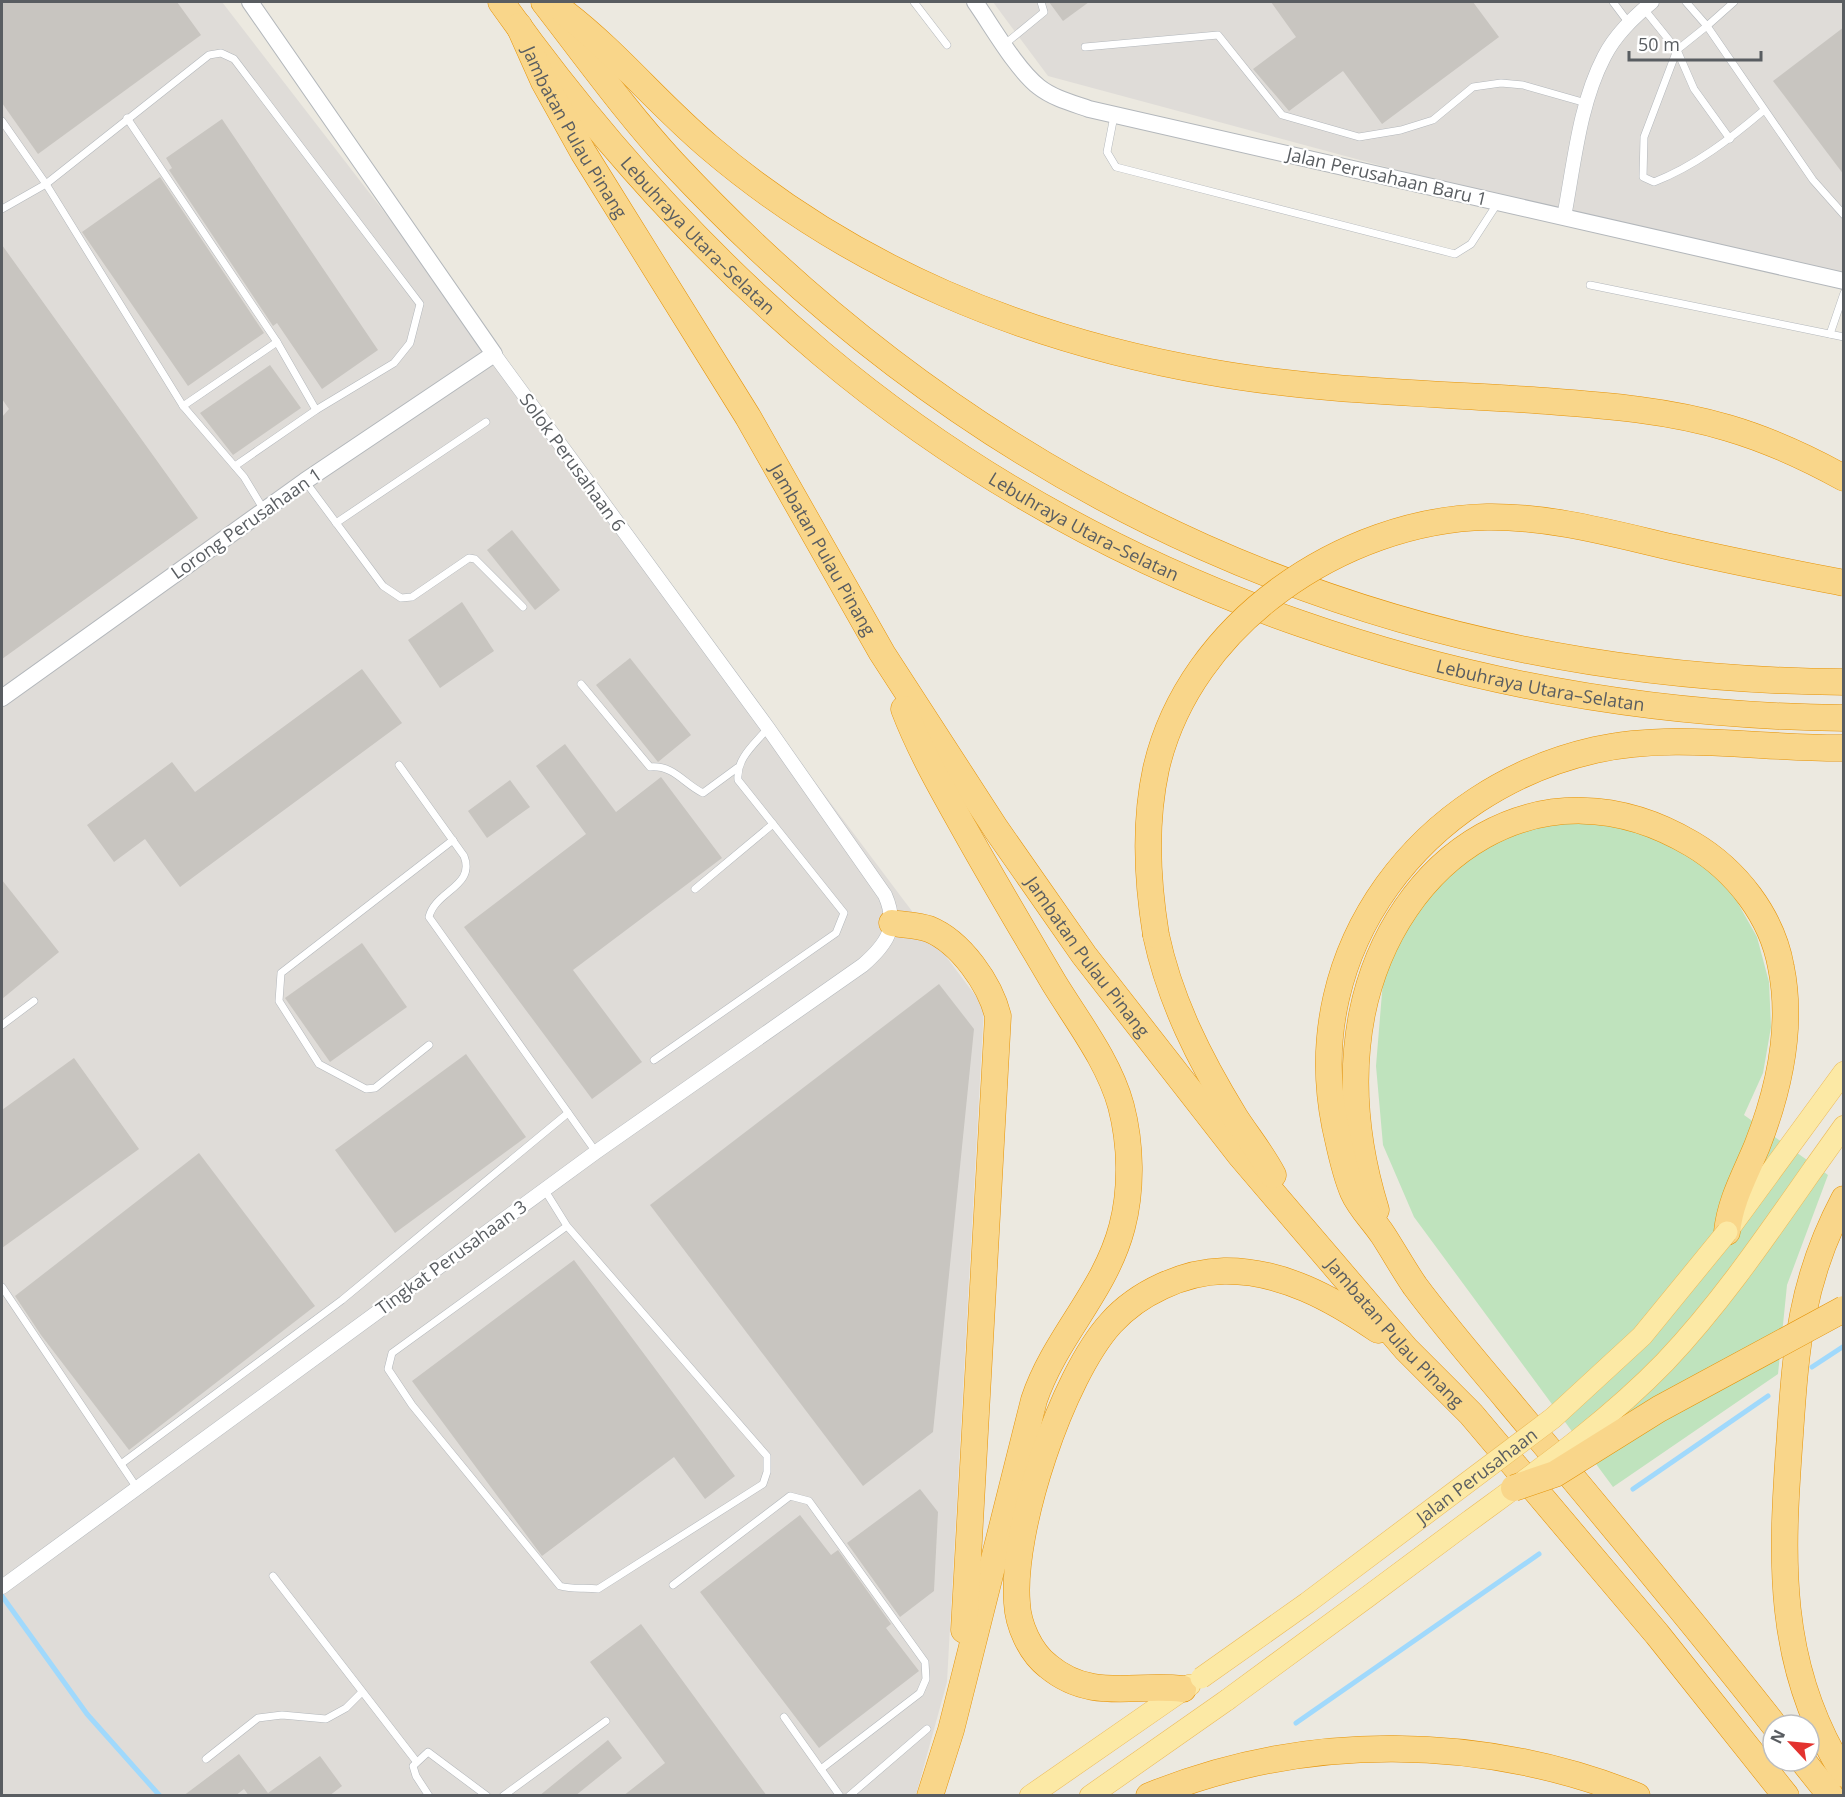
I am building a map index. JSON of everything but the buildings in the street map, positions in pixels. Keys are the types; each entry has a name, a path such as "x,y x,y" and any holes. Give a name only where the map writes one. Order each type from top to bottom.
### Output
{"highway":[{"name":"Lebuhraya Utara–Selatan","path":"501,2 597,126 676,216 771,309 824,356 966,459 1127,552 1214,592 1277,615 1393,653 1503,681 1667,707 1790,717 1844,718"},
{"name":"Lebuhraya Utara–Selatan","path":"544,2 671,161 757,246 836,318 885,358 996,437 1145,520 1220,555 1314,592 1356,607 1457,635 1532,651 1666,673 1844,682"},
{"path":"550,2 589,31 708,147 771,195 844,244 884,266 969,306 1065,339 1211,373 1321,385 1629,409 1702,421 1791,450 1844,478"},
{"name":"Jambatan Pulau Pinang","path":"519,26 544,82 583,152 748,417 882,653 996,829 1084,955 1297,1224 1406,1349 1472,1414 1657,1634 1786,1796"},
{"path":"1297,1224 1264,1158 1236,1118 1193,1042 1169,988 1156,935 1150,896 1148,830 1156,767 1174,721 1213,654 1243,620 1279,588 1339,554 1430,522 1487,517 1516,518 1610,532 1844,583"},
{"path":"882,653 910,726 945,795 1114,1086 1126,1128 1128,1160 1126,1208 1115,1248 1097,1288 1050,1361 1034,1400 942,1762 930,1796"},
{"path":"1384,1236 1359,1203 1343,1163 1330,1092 1331,1039 1339,984 1349,956 1382,892 1422,843 1444,822 1486,793 1539,768 1595,750 1653,744 1844,748"},
{"path":"1384,1236 1369,1189 1355,1120 1355,1072 1363,1011 1380,959 1414,896 1429,877 1465,846 1507,823 1559,810 1628,815 1684,839 1711,856 1732,874 1769,927 1782,968 1785,1027 1772,1104 1733,1199 1727,1232"},
{"path":"892,923 928,929 952,944 994,998 998,1016 964,1638 966,1669"},
{"path":"1844,1199 1811,1272 1800,1322 1784,1514 1783,1560 1787,1617 1797,1663 1824,1736 1844,1774"},
{"name":"Jambatan Pulau Pinang","path":"1384,1236 1413,1283 1449,1330 1653,1573 1764,1713"},
{"path":"1192,1683 1111,1690 1068,1679 1038,1657 1026,1637 1018,1614 1018,1567 1037,1479 1057,1417 1089,1352 1112,1322 1151,1293 1184,1278 1224,1271 1269,1277 1312,1291 1342,1307 1406,1349"},
{"path":"1514,1488 1555,1474 1659,1409 1844,1309"},
{"path":"1149,1796 1264,1761 1321,1751 1384,1747 1425,1749 1509,1759 1559,1771 1637,1796"},
{"path":"1813,1773 1831,1796"}],"main road":[{"name":"Jalan Perusahaan","path":"1030,1796 1307,1603 1561,1411 1642,1336 1727,1232 1844,1072"},
{"name":"Jalan Perusahaan","path":"1090,1796 1227,1700 1601,1422 1665,1362 1746,1265 1844,1126"}],"street":[{"name":"Solok Perusahaan 6","path":"250,2 494,354 768,728 885,895 892,910 892,923"},
{"name":"Jalan Perusahaan Baru 1","path":"975,2 1027,76 1040,88 1061,99 1114,116 1844,281"},
{"path":"1564,217 1586,103 1604,56 1628,22 1647,5"},
{"name":"Lorong Perusahaan 1","path":"2,698 305,481 494,354"},
{"name":"Tingkat Perusahaan 3","path":"7,1583 544,1189 863,965 877,952 892,923"}],"lane":[{"path":"914,2 946,45"},
{"path":"1005,44 1044,12 1041,2"},
{"path":"1613,2 1628,22"},
{"path":"1686,2 1707,26 1763,111 1813,180 1844,215"},
{"path":"1734,2 1677,50 1644,137 1643,177 1654,182 1676,173 1730,139 1763,111"},
{"path":"1647,5 1677,50 1694,89 1730,139"},
{"path":"1085,47 1218,34 1282,114 1359,137 1401,130 1433,120 1473,87 1501,83 1523,85 1586,103"},
{"path":"2,209 46,184 209,55 221,53 234,59 420,304 410,344 394,363 316,410 235,466"},
{"path":"1114,116 1107,152 1116,167 1455,254 1471,244 1498,201"},
{"path":"127,118 277,342 316,410"},
{"path":"2,121 46,184 183,406 235,466 264,510"},
{"path":"1590,285 1844,337"},
{"path":"1830,334 1844,293"},
{"path":"183,406 277,342"},
{"path":"336,522 486,422"},
{"path":"305,481 383,586 400,598 412,597 469,558 475,559 523,607"},
{"path":"581,684 650,767 663,766 703,793 737,768"},
{"path":"654,1060 836,933 844,913 738,780 737,768 741,759 768,728"},
{"path":"399,765 464,856 468,867 466,874 432,907 429,917 596,1152"},
{"path":"695,889 773,824"},
{"path":"429,1045 375,1088 366,1089 319,1064 279,1001 279,985 281,973 453,840"},
{"path":"2,1025 34,1001"},
{"path":"121,1464 342,1300 568,1113"},
{"path":"544,1189 567,1226 766,1456 767,1472 762,1484 598,1589 585,1587 574,1590 560,1586 412,1405 388,1369 392,1353 567,1226"},
{"path":"2,1287 137,1488"},
{"path":"673,1585 790,1496 809,1501 925,1662 926,1678 920,1693 821,1769"},
{"path":"273,1576 416,1761"},
{"path":"206,1759 258,1718 282,1715 326,1719 346,1708 362,1692"},
{"path":"784,1717 840,1796"},
{"path":"504,1796 606,1721"},
{"path":"849,1796 927,1729"},
{"path":"429,1796 416,1776 413,1766 428,1752 434,1754 487,1796"}],"shaded area":[{"path":"2,2 222,2 473,327 984,1007 947,1682 916,1795 2,1796"},
{"path":"993,2 1843,2 1843,290 1048,76"}],"green space":[{"path":"1532,822 1623,823 1704,864 1735,898 1757,937 1769,982 1771,1027 1763,1073 1744,1115 1828,1175 1787,1285 1778,1374 1613,1487 1414,1217 1383,1145 1376,1066 1383,981 1419,897 1450,863"}],"waterway":[{"path":"1812,1367 1844,1346"},
{"path":"1633,1489 1768,1396"},
{"path":"1296,1723 1539,1554"},
{"path":"2,1596 87,1714 160,1796"}]}
